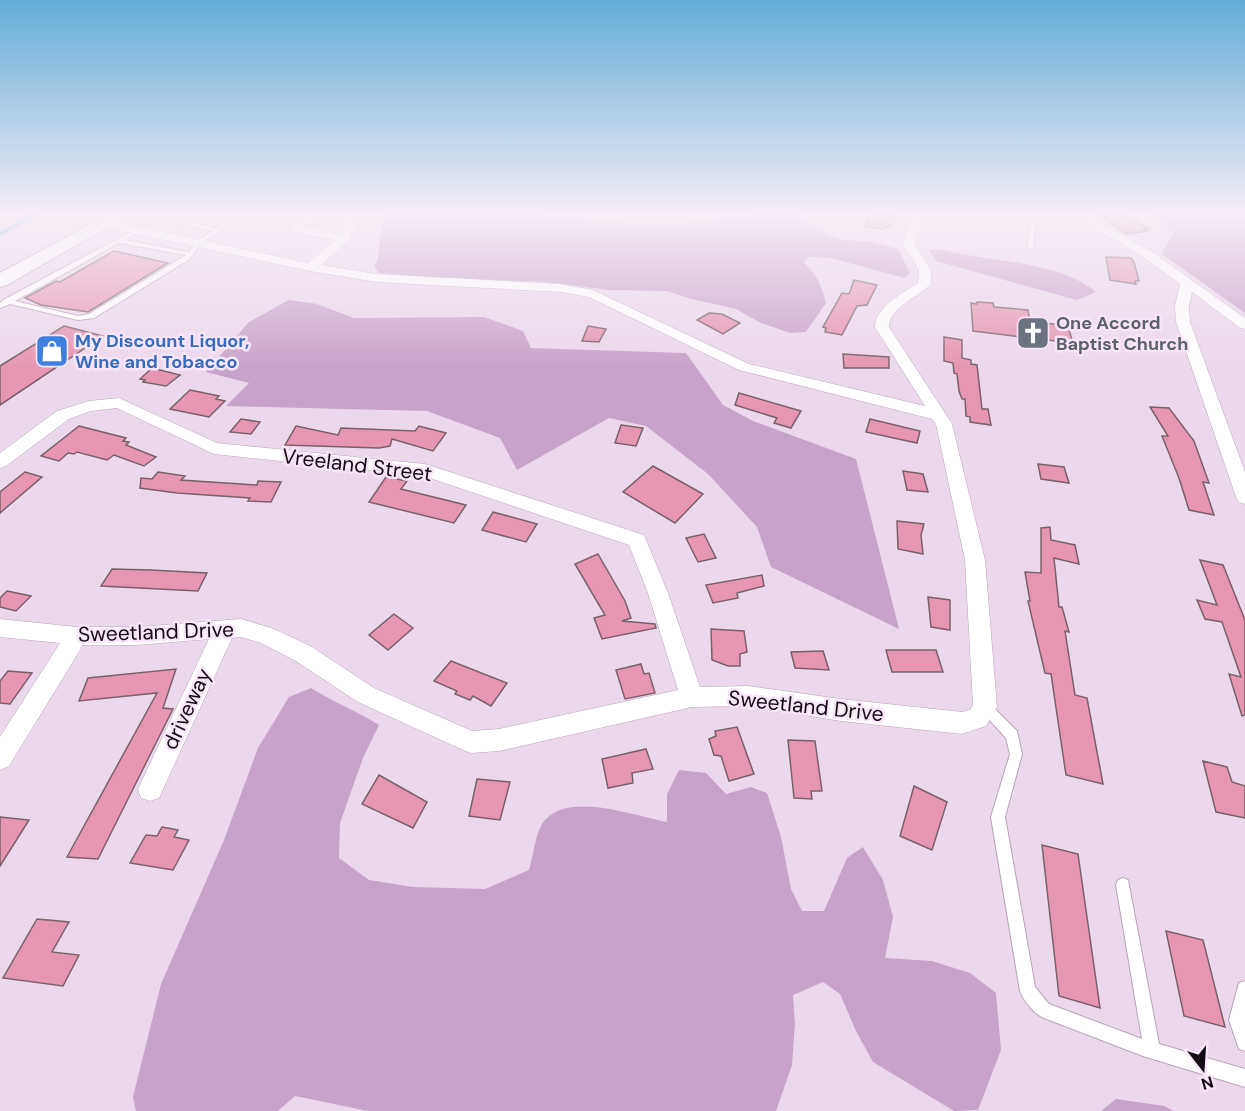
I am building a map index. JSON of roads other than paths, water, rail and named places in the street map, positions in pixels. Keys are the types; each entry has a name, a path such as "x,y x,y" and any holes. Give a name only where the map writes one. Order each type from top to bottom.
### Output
{"main road":[{"path":"0,281 29,265"}],"street":[{"path":"296,265 414,282 552,288 593,294 744,366 939,415"},
{"path":"922,265 925,270 924,284 888,311 882,321 882,327 944,424 975,560 985,707"},
{"path":"1163,265 1245,325"},
{"path":"1187,282 1182,306 1184,322 1245,497"},
{"name":"Vreeland Street","path":"0,462 63,415 89,406 119,404 214,448 425,470 637,540 658,593 692,697"},
{"name":"Sweetland Drive","path":"0,628 77,636 137,636 241,628 266,635 304,654 366,695 471,742 500,740 692,697 748,696 841,710 962,723 978,718 985,707"},
{"name":"driveway","path":"150,789 225,629"},
{"path":"0,758 77,636"}],"lane":[{"path":"0,306 75,265"},
{"path":"8,301 78,318 92,316 177,265"},
{"path":"985,707 1012,735 1016,754 998,817 1028,991 1044,1010 1152,1051 1245,1078"},
{"path":"1123,885 1152,1051"},
{"path":"1245,989 1238,1020 1245,1043"}],"place":[{"name":"One Accord Baptist Church","path":"1033,333"},
{"name":"My Discount Liquor, Wine and Tobacco","path":"52,351"}]}
